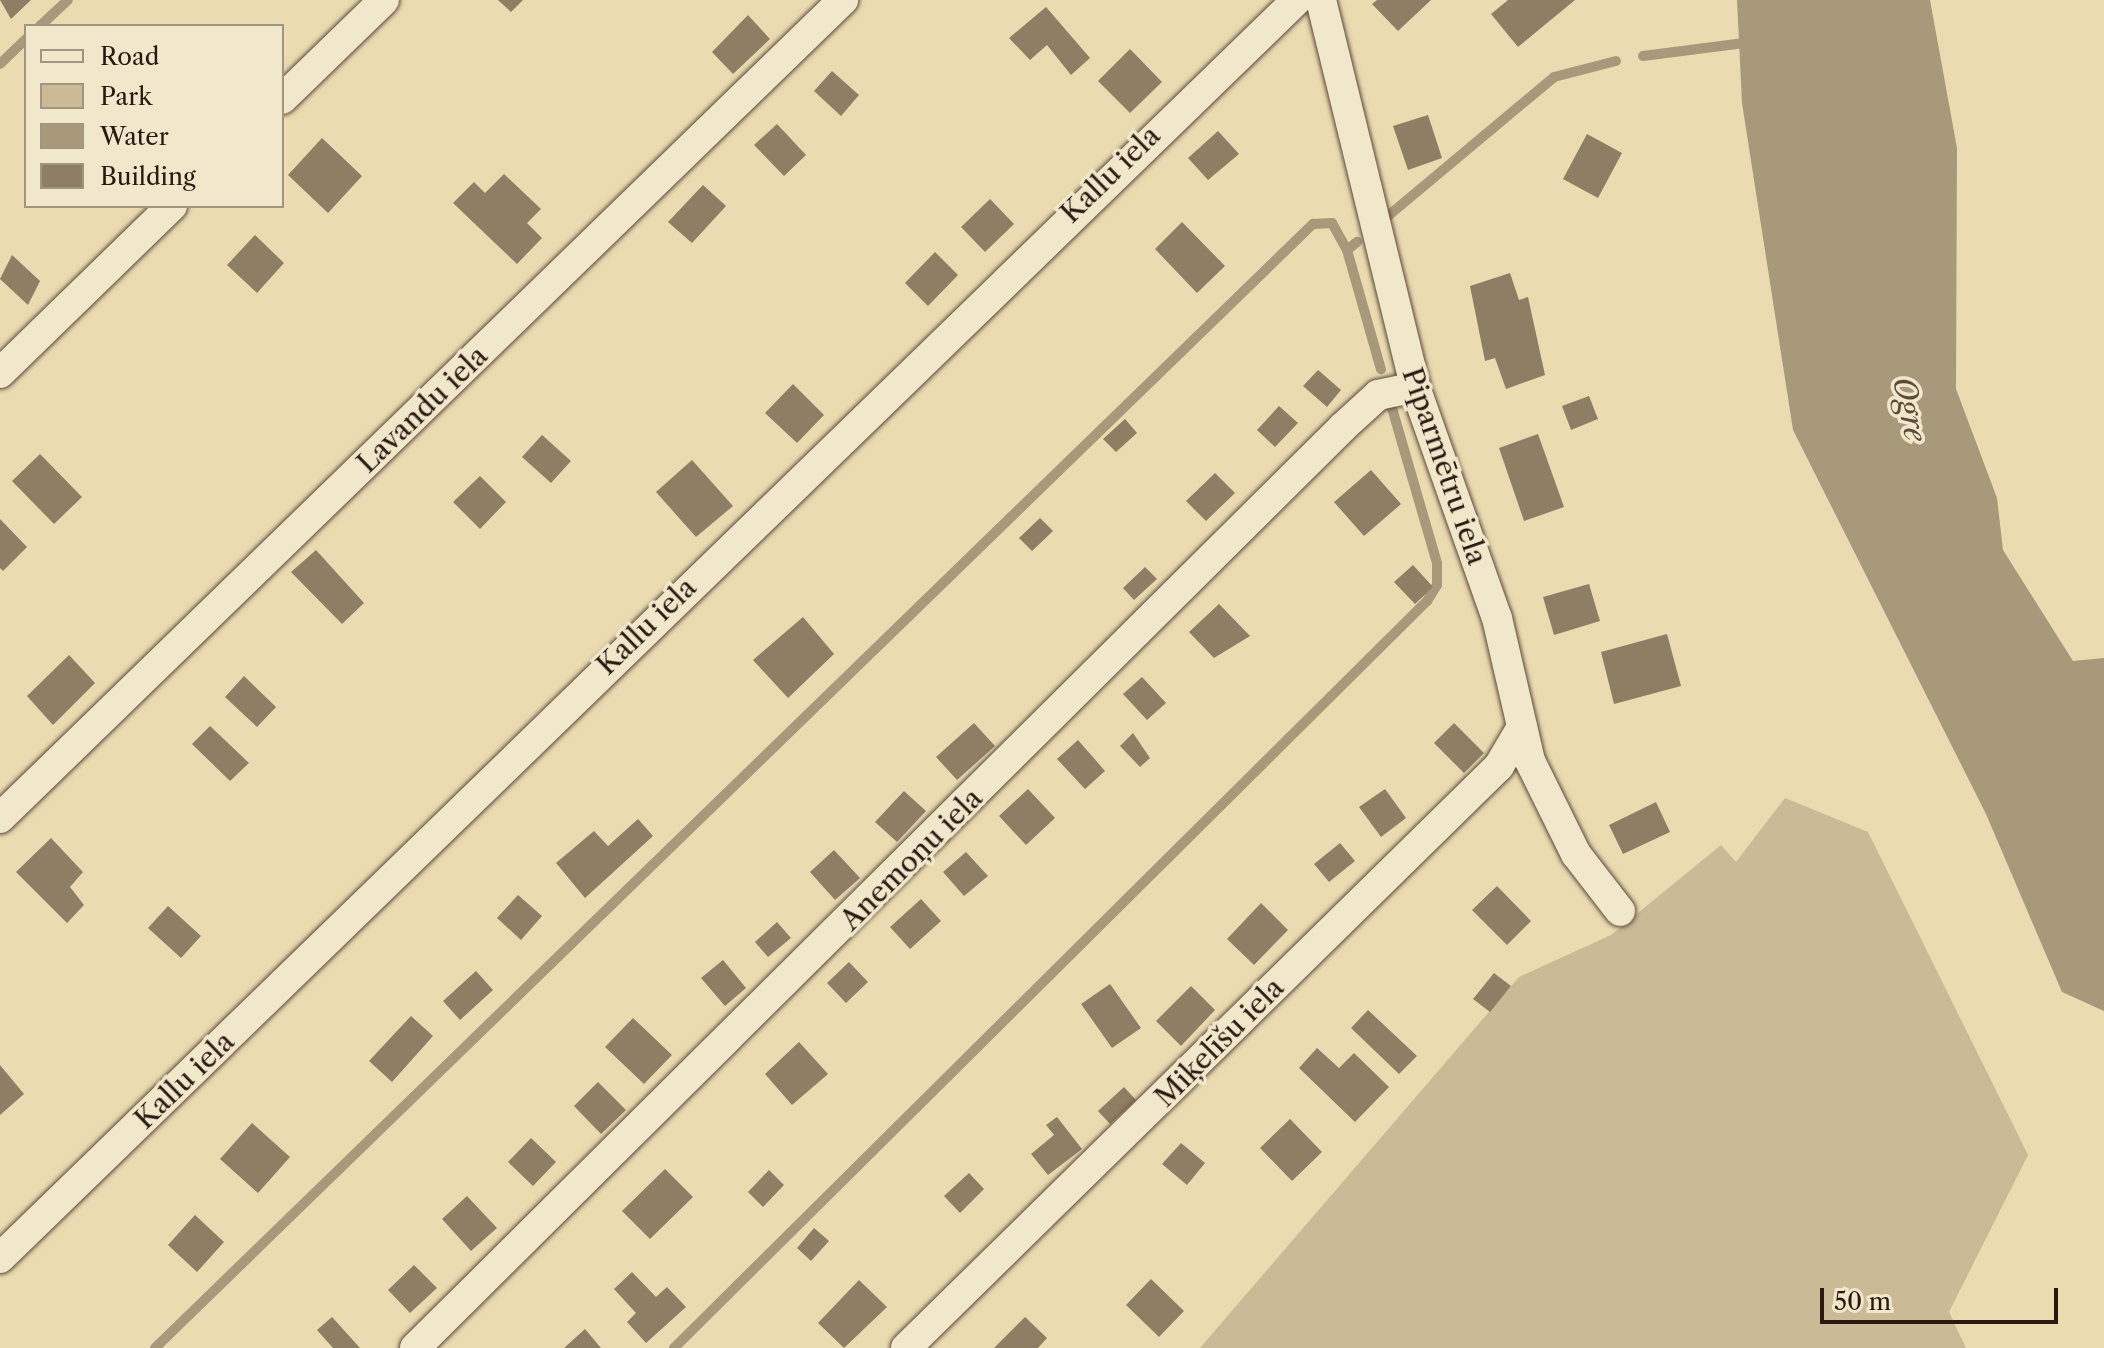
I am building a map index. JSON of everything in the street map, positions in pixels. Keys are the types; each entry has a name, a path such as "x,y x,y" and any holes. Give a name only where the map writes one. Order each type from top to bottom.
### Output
{"street":[{"path":"284,97 384,0"},
{"name":"Lavandu iela","path":"0,818 843,0"},
{"name":"Kallu iela","path":"0,1258 1159,126 1297,0"},
{"name":"Piparmētru iela","path":"1321,0 1415,387 1497,618 1522,727 1556,818 1620,911"},
{"path":"0,373 170,208"},
{"name":"Anemoņu iela","path":"415,1348 1343,427 1378,395 1415,387"},
{"name":"Miķelīšu iela","path":"906,1348 1499,766 1522,727"}],"green space":[{"path":"1785,798 1868,832 2028,1155 1949,1312 1966,1348 1200,1348 1519,977 1611,935 1721,845 1736,862"}],"water":[{"name":"Ogre","path":"1737,0 1930,0 1957,148 1956,389 1997,498 2003,550 2073,661 2104,658 2104,1011 2062,992 1986,814 1793,430 1742,103"}],"building":[{"path":"0,0 31,0 11,19"},
{"path":"498,0 523,0 511,12"},
{"path":"1377,0 1431,0 1398,31 1372,4"},
{"path":"1508,0 1575,0 1518,47 1491,14"},
{"path":"1046,7 1090,58 1071,75 1047,45 1030,60 1009,38"},
{"path":"748,15 770,39 733,74 712,52"},
{"path":"1130,49 1162,82 1130,113 1098,81"},
{"path":"832,71 859,95 841,116 814,91"},
{"path":"1428,115 1442,158 1408,170 1393,126"},
{"path":"777,124 806,155 784,176 754,145"},
{"path":"1218,131 1239,154 1208,180 1188,158"},
{"path":"1587,134 1622,153 1598,198 1563,179"},
{"path":"322,138 362,176 328,213 288,175"},
{"path":"504,174 541,209 527,223 542,238 517,264 453,203 474,182 485,193"},
{"path":"703,185 726,206 692,243 668,222"},
{"path":"990,199 1014,224 985,252 961,227"},
{"path":"1182,222 1225,266 1197,293 1155,249"},
{"path":"255,235 284,263 257,293 227,265"},
{"path":"935,252 958,275 928,306 905,283"},
{"path":"12,255 40,281 28,305 0,279"},
{"path":"1510,273 1519,300 1528,297 1545,375 1506,389 1495,358 1485,361 1470,286"},
{"path":"1318,370 1341,390 1327,407 1303,386"},
{"path":"793,384 824,415 797,443 765,413"},
{"path":"1589,396 1598,419 1571,430 1562,406"},
{"path":"1279,406 1298,423 1275,447 1257,430"},
{"path":"1125,419 1137,433 1116,452 1103,439"},
{"path":"1538,434 1564,507 1524,521 1499,448"},
{"path":"542,435 571,461 551,483 522,457"},
{"path":"40,454 82,497 54,524 12,481"},
{"path":"692,460 733,506 696,537 656,492"},
{"path":"1371,470 1401,504 1364,536 1334,502"},
{"path":"1215,473 1235,493 1206,521 1186,501"},
{"path":"480,476 506,502 480,529 453,502"},
{"path":"1040,518 1053,531 1032,551 1019,538"},
{"path":"0,519 27,547 3,571 0,568"},
{"path":"316,550 364,603 342,624 291,572"},
{"path":"1413,565 1433,587 1415,604 1394,582"},
{"path":"1145,567 1157,579 1134,600 1123,588"},
{"path":"1589,584 1600,621 1554,635 1543,597"},
{"path":"1219,604 1250,636 1214,658 1189,632"},
{"path":"803,617 834,654 788,698 753,660"},
{"path":"1667,634 1681,686 1614,704 1601,652"},
{"path":"69,655 95,683 53,725 27,696"},
{"path":"244,676 276,707 257,727 225,697"},
{"path":"1142,677 1166,703 1147,720 1123,694"},
{"path":"974,723 995,746 957,780 936,757"},
{"path":"1454,723 1484,753 1464,773 1434,743"},
{"path":"210,726 249,763 230,781 192,744"},
{"path":"1133,733 1150,758 1140,767 1120,746"},
{"path":"1078,740 1105,771 1085,789 1057,759"},
{"path":"1028,789 1055,818 1026,845 999,816"},
{"path":"1385,789 1406,818 1381,837 1359,807"},
{"path":"904,791 926,811 897,842 875,822"},
{"path":"1656,802 1670,832 1623,854 1609,825"},
{"path":"638,819 653,836 585,898 556,863 594,831 608,846"},
{"path":"51,838 83,872 70,887 84,905 67,923 16,872"},
{"path":"1340,843 1355,861 1329,882 1314,864"},
{"path":"834,850 860,878 835,900 810,872"},
{"path":"966,852 988,876 964,896 943,872"},
{"path":"1497,886 1531,921 1507,945 1472,910"},
{"path":"518,895 542,916 521,940 497,918"},
{"path":"921,899 941,921 910,949 890,927"},
{"path":"1261,903 1288,930 1254,965 1227,939"},
{"path":"168,906 201,936 181,958 148,928"},
{"path":"777,922 791,938 768,957 755,942"},
{"path":"723,960 746,988 725,1006 701,978"},
{"path":"849,962 868,982 846,1003 827,983"},
{"path":"476,971 493,990 460,1020 443,1001"},
{"path":"1494,973 1511,986 1490,1012 1473,999"},
{"path":"1110,984 1141,1028 1112,1048 1081,1004"},
{"path":"1191,986 1215,1010 1181,1046 1156,1021"},
{"path":"1368,1010 1417,1056 1399,1074 1351,1028"},
{"path":"411,1016 433,1036 392,1082 369,1061"},
{"path":"633,1018 672,1055 644,1084 605,1047"},
{"path":"799,1042 828,1074 792,1105 765,1074"},
{"path":"1317,1048 1339,1068 1354,1053 1389,1087 1355,1122 1299,1068"},
{"path":"0,1065 24,1094 0,1115"},
{"path":"598,1082 626,1110 601,1134 574,1106"},
{"path":"1124,1087 1136,1100 1110,1124 1098,1111"},
{"path":"1057,1117 1082,1149 1048,1175 1031,1154 1054,1135 1046,1125"},
{"path":"1290,1119 1322,1152 1292,1181 1260,1148"},
{"path":"252,1123 290,1157 258,1193 220,1159"},
{"path":"531,1138 556,1162 533,1186 508,1162"},
{"path":"1181,1143 1205,1163 1187,1185 1162,1164"},
{"path":"665,1169 693,1197 650,1239 622,1211"},
{"path":"769,1170 784,1185 763,1207 748,1192"},
{"path":"969,1173 984,1189 960,1213 944,1196"},
{"path":"467,1196 497,1228 471,1251 442,1219"},
{"path":"195,1215 224,1242 197,1272 168,1245"},
{"path":"814,1228 829,1241 811,1261 797,1248"},
{"path":"414,1265 437,1288 410,1313 388,1290"},
{"path":"632,1272 656,1297 667,1287 686,1307 646,1343 627,1322 636,1313 614,1289"},
{"path":"1151,1279 1184,1311 1159,1337 1126,1305"},
{"path":"859,1280 887,1307 844,1348 818,1323"},
{"path":"332,1317 360,1348 333,1348 317,1330"},
{"path":"1025,1317 1047,1338 1038,1348 994,1348"},
{"path":"585,1329 601,1348 564,1348"}],"waterway":[{"path":"42,24 68,0"},
{"path":"0,64 24,41"},
{"path":"1643,56 1752,42"},
{"path":"1382,221 1554,77 1616,61"},
{"path":"155,1348 1313,224 1332,223 1347,250 1381,369"},
{"path":"1347,250 1357,242"},
{"path":"674,1348 1427,601 1437,585 1437,563 1392,408"}]}
